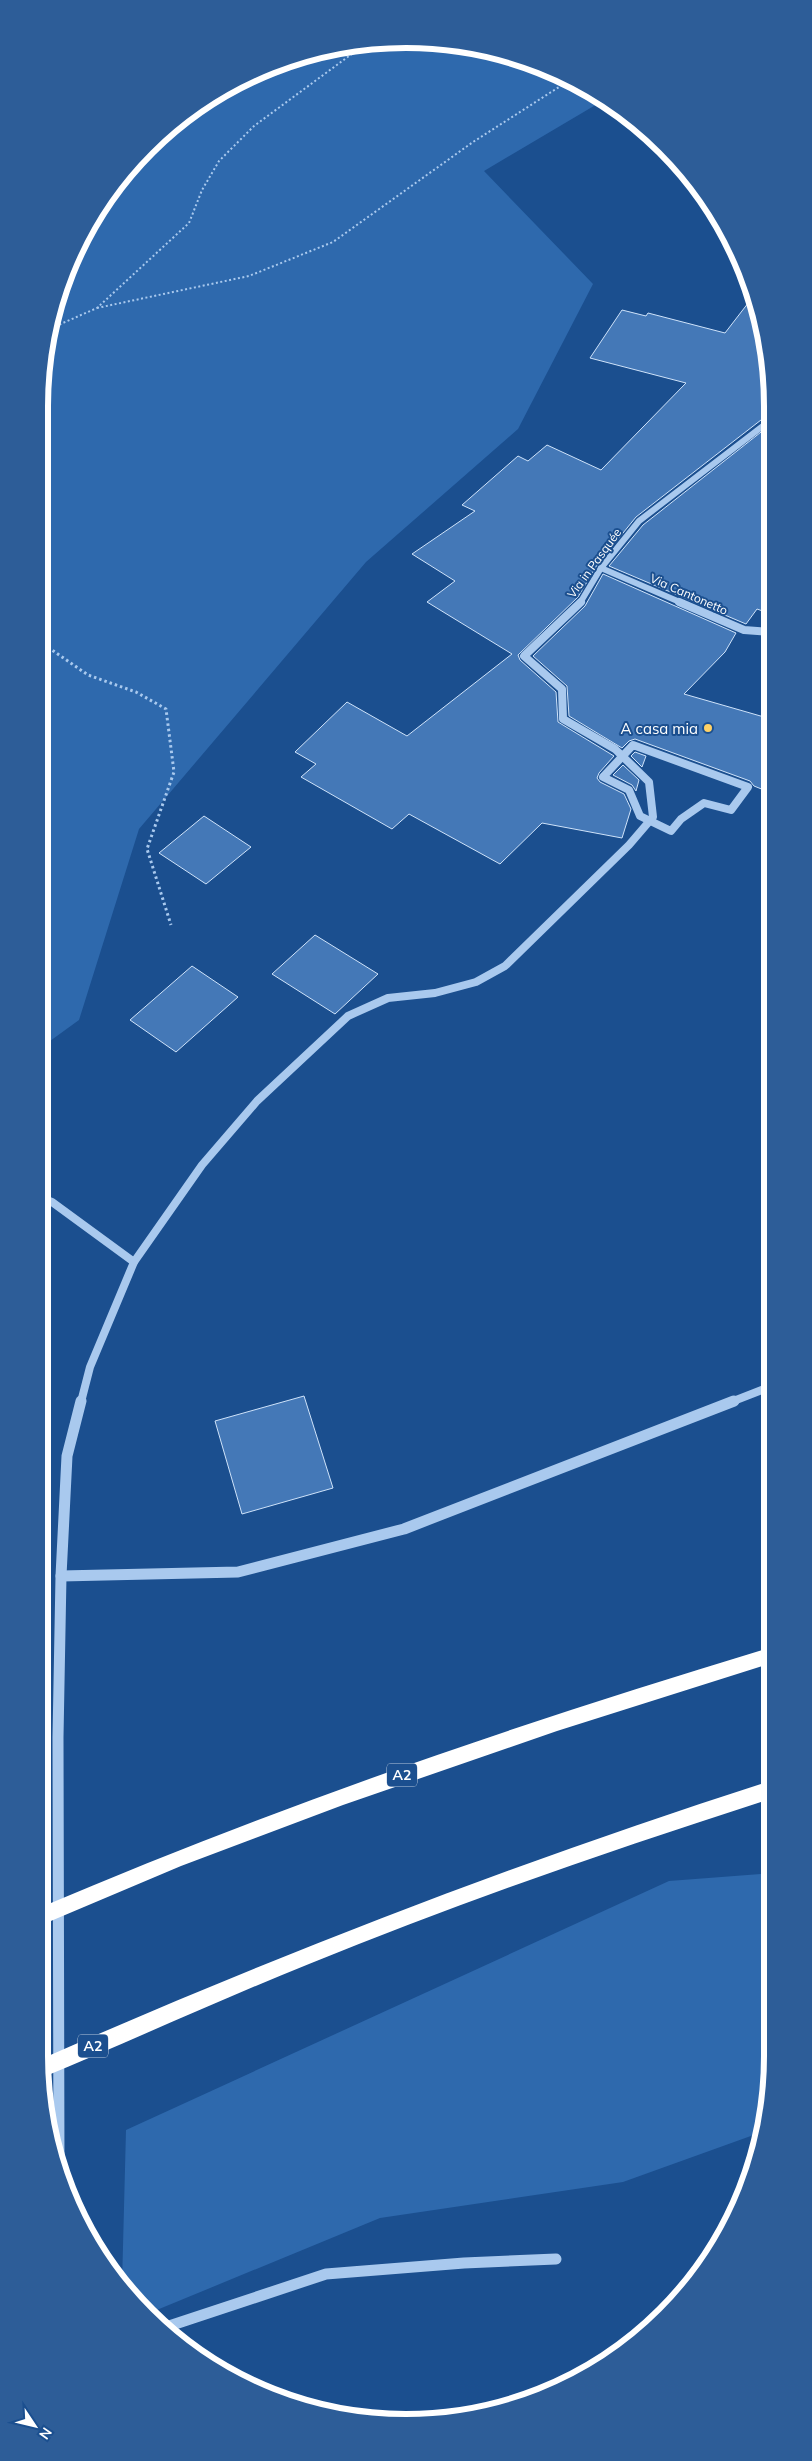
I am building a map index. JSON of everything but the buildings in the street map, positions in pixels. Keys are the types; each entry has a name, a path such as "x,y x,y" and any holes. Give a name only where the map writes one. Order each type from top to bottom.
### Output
{"highway":[{"name":"A2","path":"48,1913 200,1849 517,1734 764,1657"},
{"name":"A2","path":"48,2065 145,2022 402,1918 642,1832 764,1792"}],"street":[{"name":"Via in Pasquée","path":"622,756 615,749 563,719 562,689 524,656 580,602 601,568 639,520 764,425"},
{"name":"Via Cantonetto","path":"601,568 744,630 764,631"},
{"path":"633,745 748,787 731,810 704,803 681,819 671,831 640,816 629,790 603,777 622,756 633,745"},
{"path":"59,2144 58,1737 61,1576 67,1456 90,1367 134,1262 202,1164 257,1101 348,1016 388,998 435,993 476,982 505,966 629,845 653,818 649,782 622,756"},
{"path":"48,1200 134,1262"},
{"path":"61,1576 238,1572 404,1529 764,1389"},
{"path":"171,2325 326,2274 464,2263 556,2259"}],"path":[{"path":"97,308 189,223 202,190 219,161 254,126 355,52"},
{"path":"57,326 97,308 249,276 333,242 473,142 564,84"},
{"path":"48,647 88,675 136,692 166,710 174,772 146,848 171,925"}],"shaded area":[{"path":"383,48 429,48 476,54 499,60 565,84 598,104 484,171 593,284 518,429 366,562 139,829 79,1020 48,1042 48,383 54,336 60,313 84,247 122,188 136,170 170,136 207,108 247,84 291,67 336,54"},
{"path":"764,1874 764,2078 756,2134 623,2182 380,2218 155,2310 136,2291 122,2273 126,2130 669,1881"}],"place":[{"name":"A casa mia","path":"708,728"}]}
